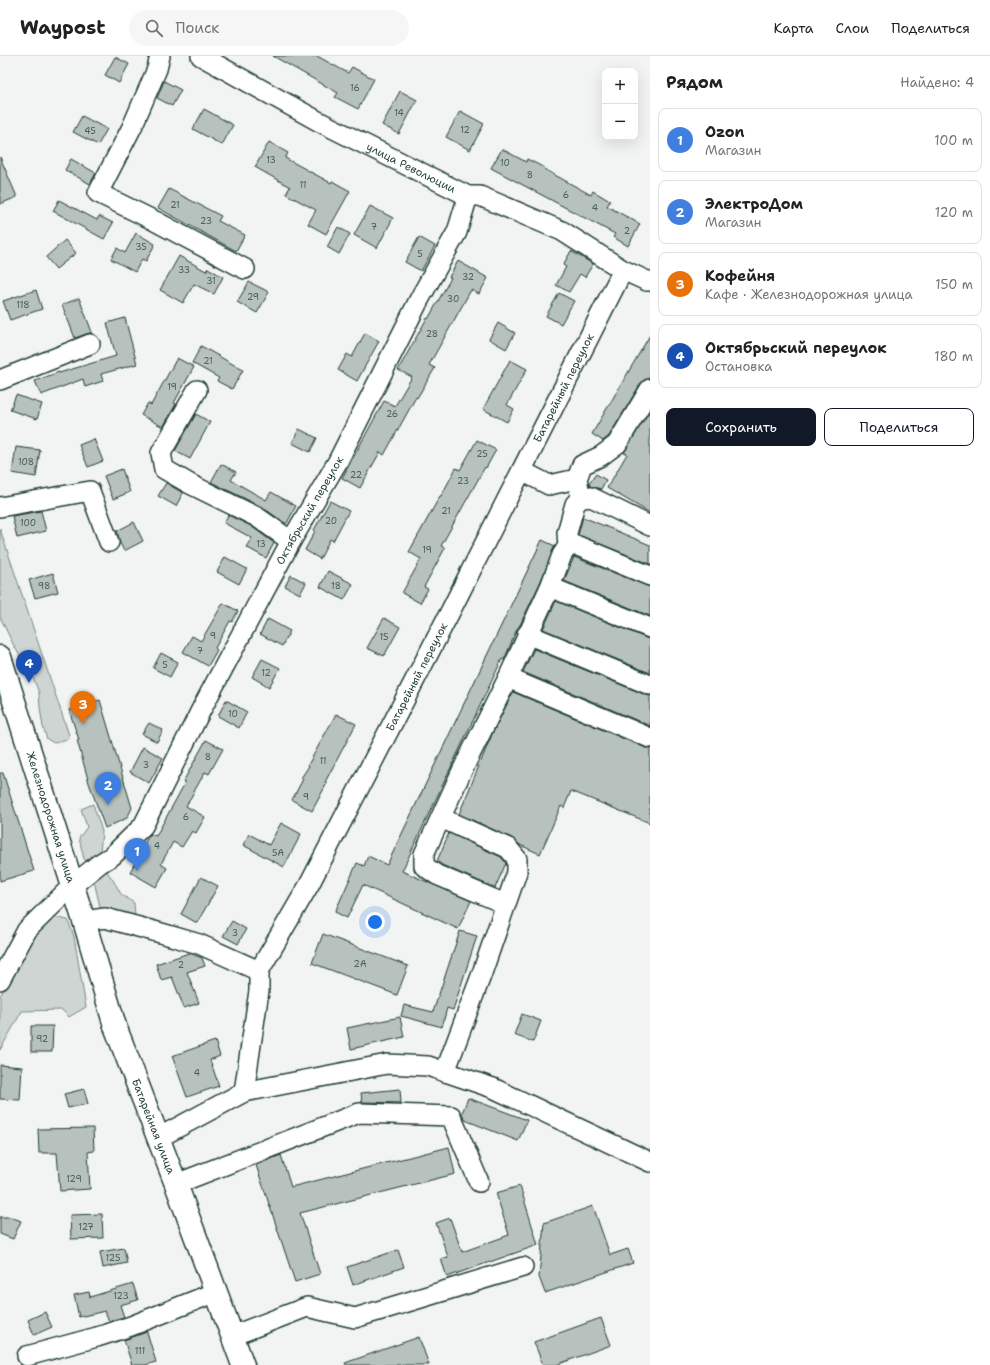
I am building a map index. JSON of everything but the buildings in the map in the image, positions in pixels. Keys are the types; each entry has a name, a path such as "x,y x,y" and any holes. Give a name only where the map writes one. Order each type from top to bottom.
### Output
{"main road":[{"name":"Железнодорожная улица","path":"0,657 72,885"},
{"name":"Батарейная улица","path":"72,885 115,1026 176,1184 243,1365"}],"street":[{"path":"160,56 157,68 132,127 98,193 155,221 245,269"},
{"name":"улица Революции","path":"201,56 318,121 468,196 480,196 562,231 623,270 650,281"},
{"name":"Октябрьский переулок","path":"72,885 112,856 143,826 201,710 291,540 338,461 420,298 457,232 468,196"},
{"name":"Батарейный переулок","path":"259,971 309,886 522,471 623,270"},
{"path":"0,380 90,344"},
{"path":"581,498 577,479 582,465 602,456 617,444 650,389"},
{"path":"197,390 161,453 164,469 190,484 257,517 291,540"},
{"path":"522,471 549,485 577,479"},
{"path":"0,507 90,491 109,542"},
{"path":"505,904 437,875 424,866 424,854 550,587 562,555 568,546 566,533 575,504 581,498 591,498 650,526"},
{"path":"568,546 578,546 650,576"},
{"path":"550,587 650,628"},
{"path":"527,634 650,685"},
{"path":"508,678 650,738"},
{"path":"441,818 508,848 517,859 517,872 481,976 445,1072"},
{"name":"Железнодорожная улица","path":"0,980 27,930 72,885"},
{"path":"84,921 105,918 161,933 199,944 259,971 259,992 244,1092"},
{"path":"158,1138 244,1092 387,1064 428,1066 493,1088 650,1162"},
{"path":"176,1184 359,1114 451,1116 479,1182"},
{"path":"232,1336 306,1307 355,1318 523,1267"},
{"path":"27,1356 131,1326 216,1292"}],"shaded area":[{"path":"0,529 70,738 54,743 47,739 43,727 39,693 34,680 13,644 0,617"},
{"path":"93,804 102,831 100,853 87,862 84,859 79,838 87,827 81,809"},
{"path":"106,870 121,894 134,903 135,917 101,911 94,881 95,873"},
{"path":"52,917 68,920 74,937 86,1007 69,1017 62,1010 22,1011 0,1050 0,996 40,924"}],"place":[{"name":"Октябрьский переулок","path":"29,683"},
{"name":"Кофейня","path":"83,724"},
{"name":"ЭлектроДом","path":"108,805"},
{"name":"Ozon","path":"137,871"}]}
